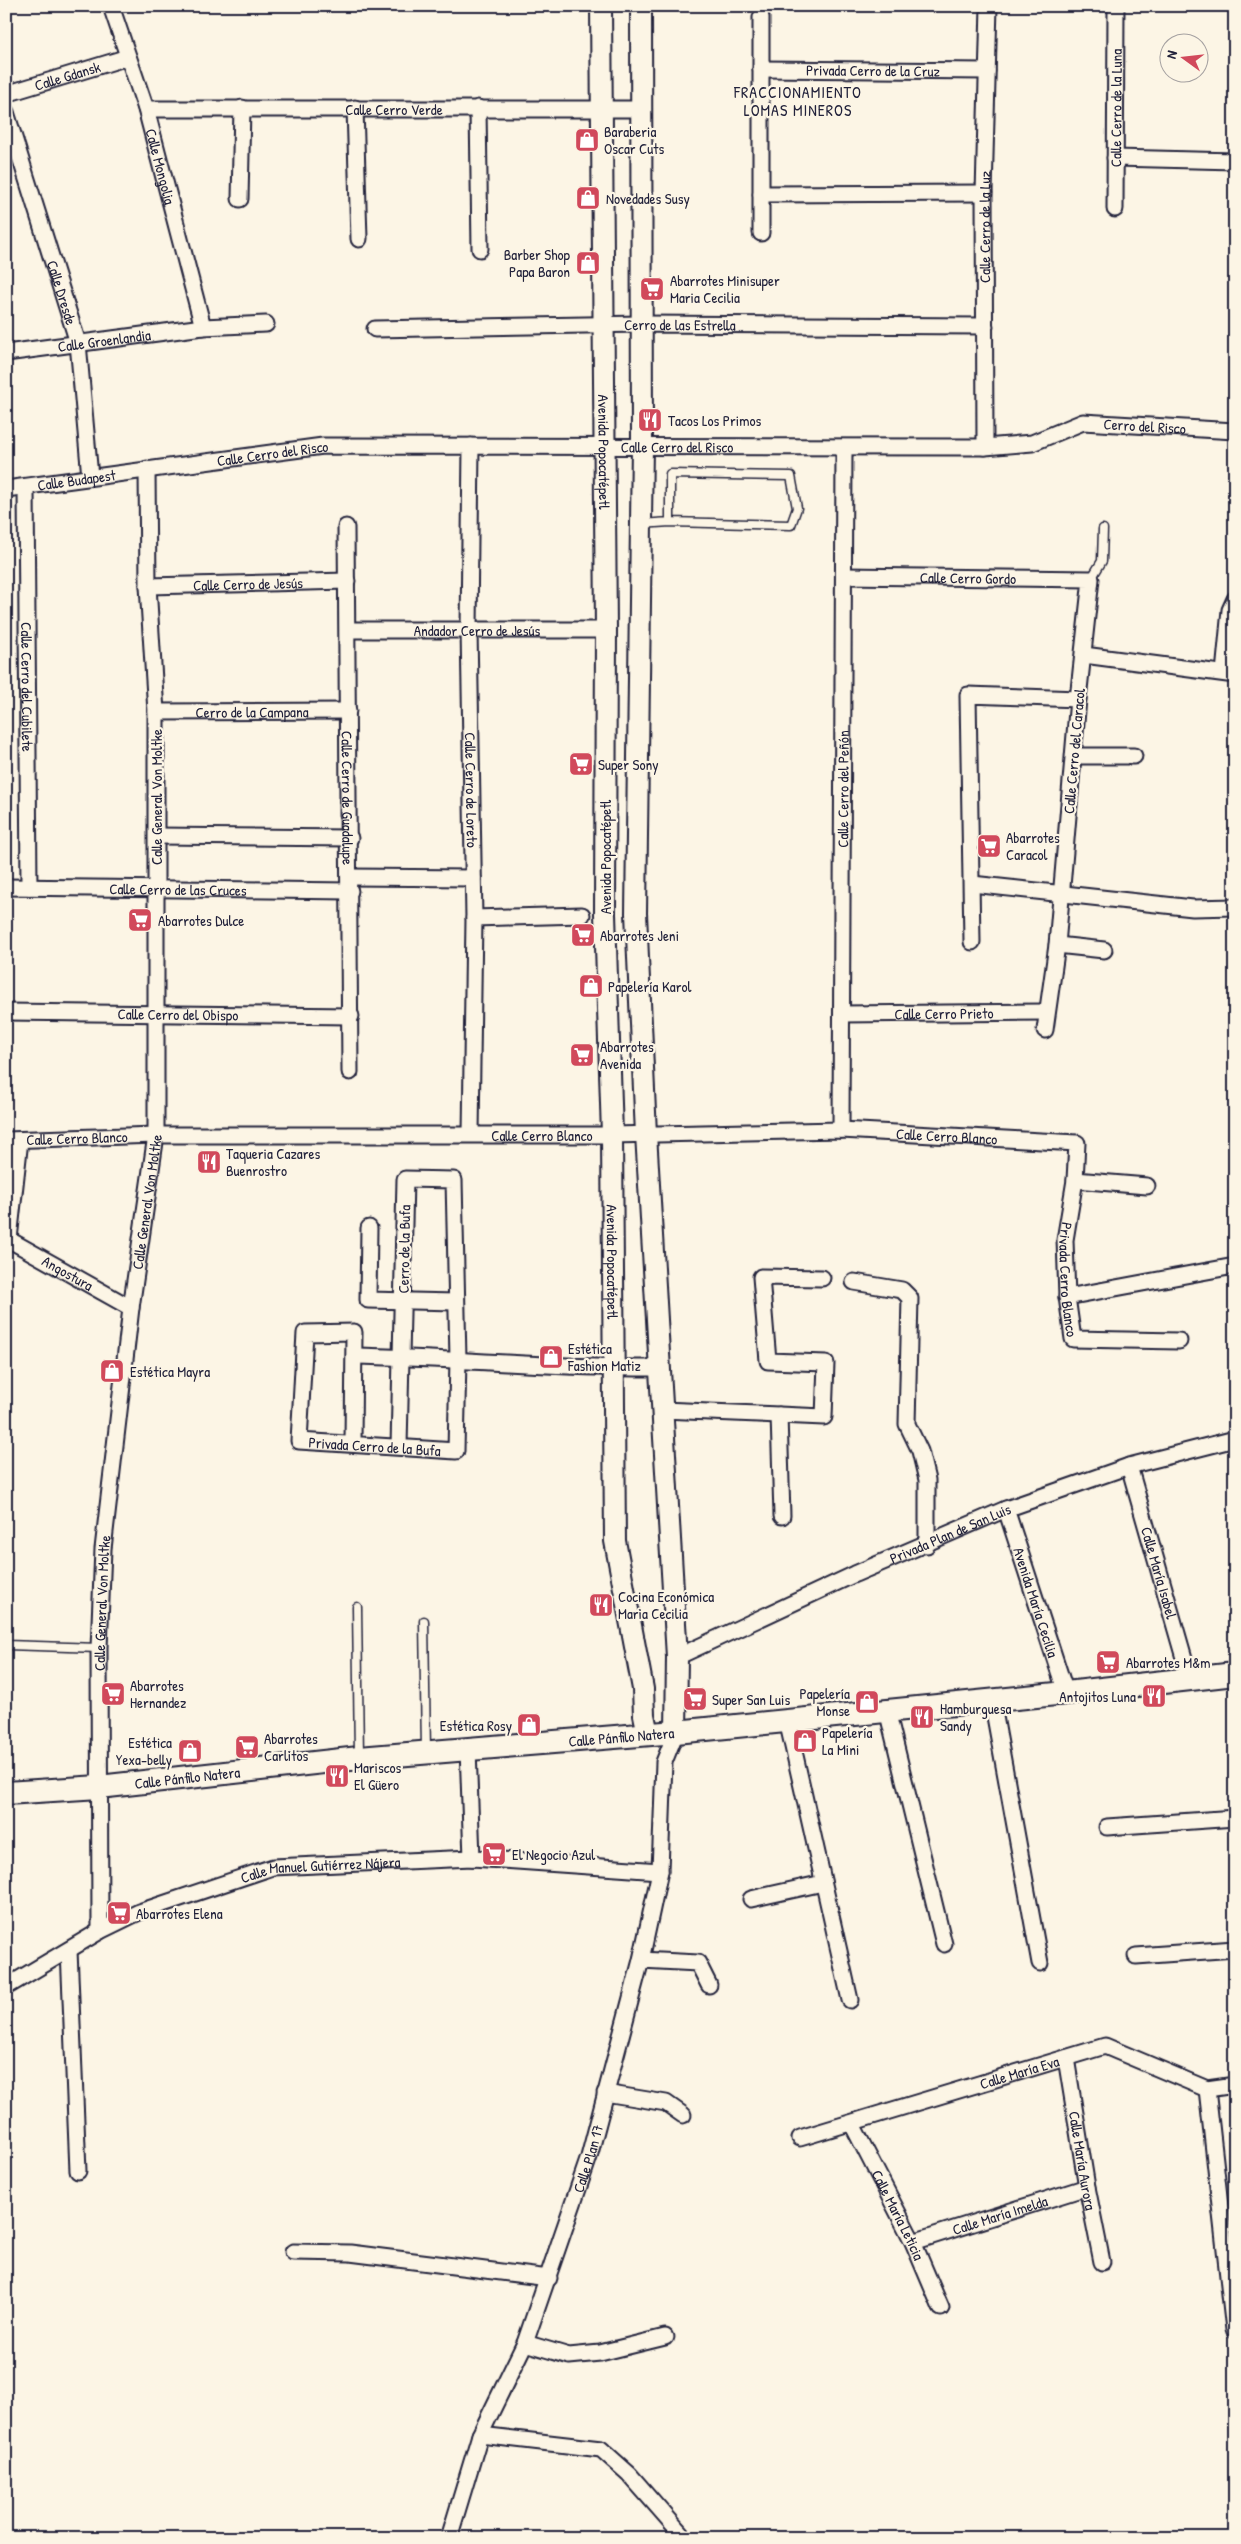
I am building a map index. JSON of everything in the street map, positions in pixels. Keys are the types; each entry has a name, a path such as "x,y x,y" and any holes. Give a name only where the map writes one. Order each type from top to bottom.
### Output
{"main road":[{"name":"Calle Pánfilo Natera","path":"6,1793 99,1787 359,1758 676,1732 1235,1674"}],"street":[{"name":"Calle Mongolia","path":"111,6 146,109 203,327"},
{"name":"Avenida Popocatépetl","path":"600,6 602,445 606,630 605,914 612,1136 615,1541 643,1689 644,1715 648,1734"},
{"name":"Avenida Popocatépetl","path":"641,6 642,445 636,913 646,1134 677,1657 675,1687 678,1711 676,1732"},
{"name":"Calle Cerro de la Luz","path":"985,447 984,193 989,6"},
{"name":"Calle Cerro de la Luna","path":"1115,209 1116,6"},
{"path":"761,17 761,233"},
{"name":"Calle Gdansk","path":"6,94 128,57"},
{"name":"Privada Cerro de la Cruz","path":"761,69 987,71"},
{"path":"240,199 242,108"},
{"path":"355,108 359,240"},
{"path":"478,108 480,250"},
{"name":"Calle Cerro Verde","path":"146,109 642,109"},
{"name":"Calle Dresde","path":"6,112 78,343 90,477"},
{"path":"1115,158 1235,161"},
{"path":"761,194 984,193"},
{"name":"Calle Groenlandia","path":"6,352 203,327 266,324"},
{"name":"Cerro de las Estrella","path":"375,329 641,324 985,326"},
{"name":"Cerro del Risco","path":"1056,433 1083,422 1235,431"},
{"name":"Calle Cerro del Risco","path":"147,469 323,446 642,445 844,449 985,447 1032,443 1056,433"},
{"name":"Calle Cerro de Loreto","path":"471,446 469,630 474,918 471,1134"},
{"name":"Calle Cerro del Peñón","path":"841,1130 844,449"},
{"name":"Calle Budapest","path":"6,489 147,469"},
{"name":"Calle General Von Moltke","path":"100,1931 99,1648 103,1549 131,1308 156,1135 154,890 157,836 156,712 148,586 147,469"},
{"name":"Calle Cerro del Cubilete","path":"26,486 29,887"},
{"name":"Calle Cerro de Guadalupe","path":"346,526 350,838 350,1072"},
{"name":"Calle Cerro Gordo","path":"844,576 1091,579"},
{"name":"Calle Cerro del Caracol","path":"1045,1030 1046,1012 1057,945 1078,698 1091,579"},
{"name":"Calle Cerro de Jesús","path":"148,586 347,581"},
{"path":"1084,654 1230,674 1230,610 1235,599"},
{"name":"Andador Cerro de Jesús","path":"348,630 606,630"},
{"path":"972,942 968,695 1078,698"},
{"name":"Cerro de la Campana","path":"156,712 348,710"},
{"path":"1074,756 1134,756"},
{"path":"605,766 638,766"},
{"path":"157,836 350,838"},
{"name":"Calle Cerro de las Cruces","path":"6,887 154,890 473,878"},
{"path":"972,884 1193,908 1235,907"},
{"path":"474,918 582,915"},
{"path":"1057,945 1104,950"},
{"name":"Calle Cerro del Obispo","path":"6,1012 351,1016"},
{"name":"Calle Cerro Prieto","path":"842,1014 1046,1012"},
{"name":"Calle Cerro Blanco","path":"13,1140 156,1135 471,1134 612,1136 841,1130 1077,1143"},
{"path":"8,1239 13,1140"},
{"name":"Privada Cerro Blanco","path":"1077,1143 1075,1180 1065,1240 1067,1298 1073,1339 1179,1341"},
{"name":"Cerro de la Bufa","path":"369,1228 368,1300 403,1302 405,1179"},
{"name":"Privada Cerro de la Bufa","path":"355,1356 354,1332 305,1332 299,1441 456,1451 458,1359 454,1180 405,1179"},
{"path":"1075,1180 1147,1186"},
{"name":"Angostura","path":"8,1239 131,1308"},
{"path":"1067,1298 1229,1267"},
{"path":"662,1410 824,1417 826,1363 768,1361 761,1277 822,1278"},
{"path":"854,1282 902,1290 910,1298 907,1424 920,1451 927,1480 927,1545"},
{"path":"399,1447 403,1302 456,1302"},
{"path":"353,1444 355,1356 458,1359 615,1368 659,1368"},
{"path":"779,1415 782,1516"},
{"name":"Privada Plan de San Luis","path":"677,1657 855,1574 927,1545 1006,1509 1129,1466 1235,1439"},
{"name":"Calle María Isabel","path":"1129,1466 1190,1679"},
{"name":"Avenida María Cecilia","path":"1006,1509 1066,1693"},
{"path":"643,1689 675,1687"},
{"path":"992,1700 1040,1963"},
{"path":"887,1710 944,1944"},
{"path":"787,1720 850,2000"},
{"name":"Calle Plan 17","path":"449,2538 480,2435 525,2343 589,2158 640,1960 660,1871 664,1762 676,1732"},
{"path":"648,1734 664,1762"},
{"path":"468,1749 472,1858"},
{"path":"1106,1827 1235,1818"},
{"name":"Calle Manuel Gutiérrez Nájera","path":"6,1987 100,1931 139,1912 274,1867 472,1858 660,1871"},
{"path":"751,1899 824,1883"},
{"path":"1136,1956 1235,1949"},
{"path":"69,1950 78,2171"},
{"path":"640,1960 698,1963 709,1985"},
{"name":"Calle María Eva","path":"800,2138 852,2124 1105,2046 1208,2089"},
{"name":"Calle María Aurora","path":"1066,2058 1087,2187 1102,2262"},
{"path":"1234,2330 1208,2089 1235,2085"},
{"path":"605,2093 666,2103 683,2115"},
{"name":"Calle María Leticia","path":"852,2124 913,2242 941,2308"},
{"name":"Calle María Imelda","path":"913,2242 1087,2187"},
{"path":"293,2252 350,2253 548,2278"},
{"path":"525,2343 569,2356 600,2353 664,2337"},
{"path":"480,2435 601,2449 629,2474 685,2538"}],"lane":[{"path":"641,524 670,522 791,526 797,508 792,476 670,474 670,522"},
{"path":"1091,579 1102,561 1103,529"},
{"path":"357,1607 359,1758"},
{"path":"424,1621 426,1753"},
{"path":"6,1645 99,1648"}],"place":[{"name":"Baraberia Oscar Cuts","path":"587,140"},
{"name":"Novedades Susy","path":"588,198"},
{"name":"Barber Shop Papa Baron","path":"588,263"},
{"name":"Abarrotes Minisuper Maria Cecilia","path":"652,289"},
{"name":"Tacos Los Primos","path":"650,420"},
{"name":"Super Sony","path":"581,764"},
{"name":"Abarrotes Caracol","path":"989,846"},
{"name":"Abarrotes Dulce","path":"140,920"},
{"name":"Abarrotes Jeni","path":"583,935"},
{"name":"Papelería Karol","path":"591,986"},
{"name":"Abarrotes Avenida","path":"582,1055"},
{"name":"Taqueria Cazares Buenrostro","path":"209,1162"},
{"name":"Estética Fashion Matiz","path":"551,1357"},
{"name":"Estética Mayra","path":"112,1371"},
{"name":"Cocina Económica Maria Cecilia","path":"601,1605"},
{"name":"Abarrotes M&m","path":"1108,1662"},
{"name":"Abarrotes Hernandez","path":"113,1694"},
{"name":"Antojitos Luna","path":"1154,1696"},
{"name":"Super San Luis","path":"695,1699"},
{"name":"Papelería Monse","path":"867,1702"},
{"name":"Hamburguesa Sandy","path":"922,1717"},
{"name":"Estética Rosy","path":"529,1725"},
{"name":"Papelería La Mini","path":"805,1741"},
{"name":"Abarrotes Carlitos","path":"247,1747"},
{"name":"Estética Yexa-belly","path":"190,1751"},
{"name":"Mariscos El Güero","path":"337,1776"},
{"name":"El Negocio Azul","path":"494,1854"},
{"name":"Abarrotes Elena","path":"119,1913"}],"district":[{"name":"FRACCIONAMIENTO LOMAS MINEROS","path":"798,101"}]}
